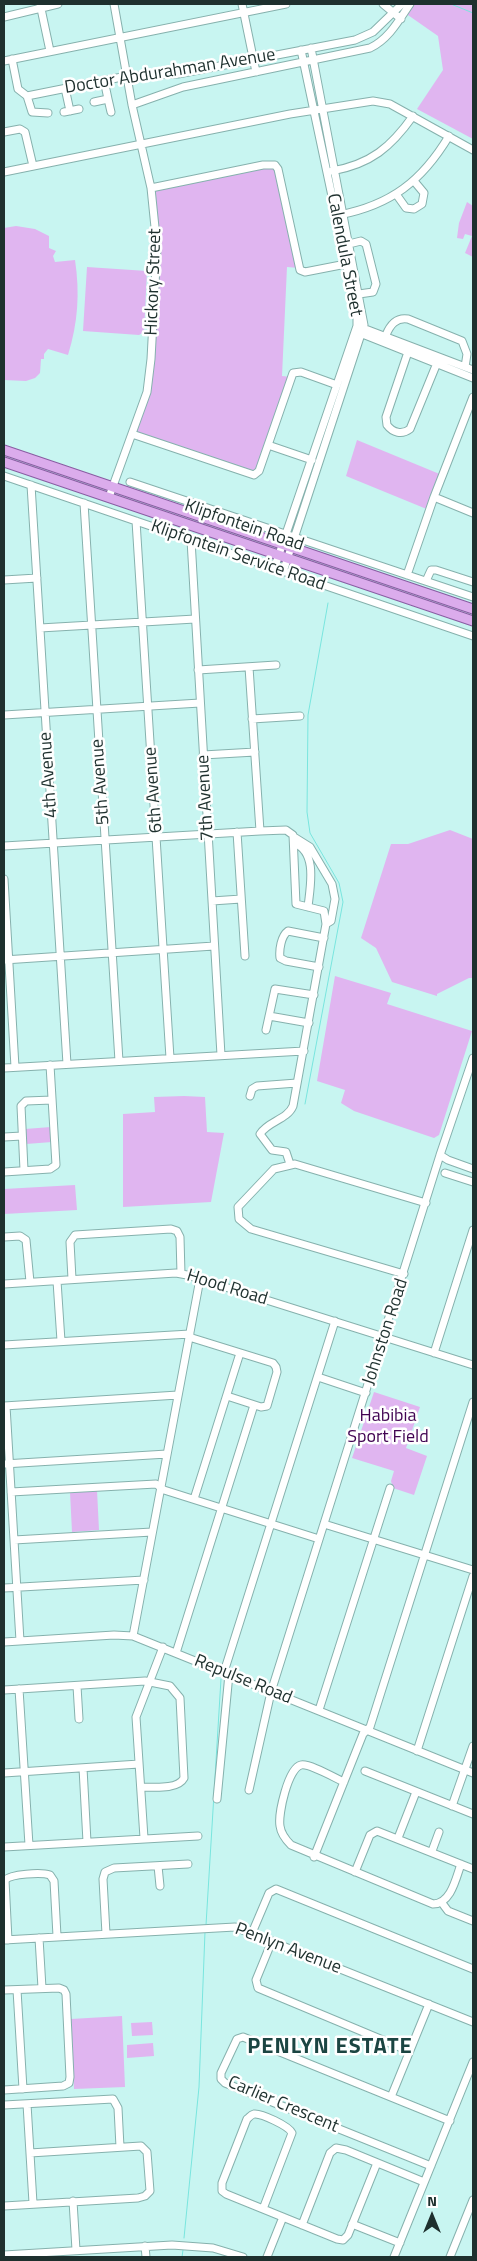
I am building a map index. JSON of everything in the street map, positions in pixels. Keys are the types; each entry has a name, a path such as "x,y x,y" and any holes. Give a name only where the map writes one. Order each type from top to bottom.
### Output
{"main road":[{"name":"Klipfontein Road","path":"4,450 288,541 473,609"},
{"name":"Klipfontein Road","path":"4,462 473,621"}],"street":[{"path":"4,17 41,6 58,4"},
{"name":"Hickory Street","path":"109,497 144,403 151,359 157,247 151,188 132,105 114,4"},
{"path":"242,4 256,72"},
{"path":"4,61 286,4"},
{"path":"383,4 401,19"},
{"name":"Doctor Abdurahman Avenue","path":"27,96 127,76 178,74 367,36 402,4"},
{"name":"Doctor Abdurahman Avenue","path":"132,105 177,89 370,48 383,39 401,19 410,4"},
{"path":"41,6 50,52"},
{"name":"Calendula Street","path":"288,541 312,460 324,434 337,385 360,330 346,264 335,171 311,48"},
{"name":"Calendula Street","path":"274,569 283,556 360,330 359,294 349,244 327,172 301,50"},
{"path":"12,59 18,89 27,96 32,112 40,114 48,112"},
{"path":"104,80 111,112"},
{"path":"65,88 67,112 79,109"},
{"path":"94,102 108,99"},
{"path":"4,172 314,110 377,100 390,104 473,150"},
{"path":"327,172 360,164 383,150 400,135 413,116"},
{"path":"4,132 20,129 25,132 33,166"},
{"path":"340,215 370,206 396,194 414,181 429,166 449,136"},
{"path":"151,188 263,165 275,165 278,169 300,270 305,272 346,264"},
{"path":"396,194 406,208 414,209 422,204 424,193 414,181"},
{"name":"Calendula Street","path":"349,244 361,241 366,244 374,275 376,286 374,290 359,294"},
{"path":"386,335 390,324 402,319 408,319 462,341 467,354 465,367"},
{"path":"360,330 386,335 424,354 437,363 473,378"},
{"path":"360,330 408,352 424,354 473,370"},
{"path":"408,352 386,421 390,429 396,432 404,432 410,429 437,363"},
{"path":"132,434 254,475 259,471 290,378 294,372 301,372 337,385"},
{"path":"407,575 434,497 473,397"},
{"path":"268,445 312,460"},
{"name":"Klipfontein Service Road","path":"4,476 473,636"},
{"path":"130,482 288,541 407,575 473,597"},
{"name":"4th Avenue","path":"31,485 67,1064"},
{"path":"434,497 473,513"},
{"name":"5th Avenue","path":"84,503 119,1061"},
{"name":"6th Avenue","path":"136,521 170,1058"},
{"name":"7th Avenue","path":"191,540 221,1055"},
{"name":"Calendula Street","path":"283,556 283,572"},
{"path":"426,582 428,574 432,570 473,582"},
{"path":"4,580 37,578"},
{"path":"40,628 195,619"},
{"path":"198,670 276,665"},
{"path":"249,667 260,830"},
{"path":"4,715 200,703"},
{"path":"252,719 300,716"},
{"path":"203,755 255,752"},
{"path":"4,846 286,830 301,846 309,859 308,907"},
{"path":"237,832 245,956"},
{"path":"290,1164 286,1152 272,1150 260,1134 266,1126 291,1110 304,1051 326,924 324,911 298,906 295,901 294,840"},
{"path":"294,840 310,847 334,887 334,907 331,921 326,924"},
{"path":"4,879 6,960 15,1067"},
{"path":"212,900 241,899"},
{"path":"319,967 286,961 280,958 280,951 284,934 288,931 324,938"},
{"path":"6,960 214,946"},
{"path":"266,1030 273,992 276,989 314,995"},
{"path":"269,1016 309,1023"},
{"path":"4,1068 304,1051"},
{"name":"Johnston Road","path":"249,1790 272,1692 440,1156 473,1058"},
{"path":"4,1172 50,1169 55,1166 50,1065"},
{"path":"250,1096 252,1089 257,1086 296,1083"},
{"path":"24,1170 21,1104 26,1101 52,1100"},
{"path":"4,1138 22,1136"},
{"path":"440,1156 473,1169"},
{"path":"404,1274 248,1227 239,1219 237,1211 240,1204 274,1169 290,1164 300,1165 426,1203"},
{"path":"445,1173 473,1182"},
{"path":"72,1280 70,1242 75,1235 170,1229 177,1231 180,1237 181,1274"},
{"path":"434,1353 473,1230"},
{"path":"4,1237 20,1236 26,1240 30,1282"},
{"name":"Hood Road","path":"4,1284 181,1274 473,1366"},
{"path":"133,1636 200,1279"},
{"path":"57,1281 61,1341"},
{"path":"217,1799 226,1673 270,1524 335,1321"},
{"path":"4,1344 190,1335 273,1363 276,1367 277,1372 269,1405 264,1408 227,1396"},
{"path":"194,1499 240,1353"},
{"path":"318,1377 366,1393"},
{"path":"20,1641 11,1492 7,1464 5,1406 178,1395"},
{"path":"314,1856 363,1734 371,1722 473,1402"},
{"path":"176,1653 254,1405"},
{"path":"7,1464 167,1454"},
{"path":"11,1492 156,1484 161,1488 319,1539"},
{"path":"319,1710 390,1488"},
{"path":"324,1524 473,1570"},
{"path":"14,1540 152,1532"},
{"path":"417,1751 473,1576"},
{"path":"4,1588 144,1580"},
{"name":"Repulse Road","path":"4,1642 133,1636 473,1773"},
{"path":"144,1838 136,1717 163,1647"},
{"path":"4,1690 150,1682 170,1686 180,1698 184,1773 182,1782 175,1786 141,1787"},
{"path":"77,1686 79,1718"},
{"path":"19,1689 29,1845"},
{"path":"452,1806 473,1746"},
{"path":"4,1773 139,1764"},
{"path":"344,1782 304,1765 294,1769 280,1814 281,1831 291,1846 431,1904 442,1902 448,1895 462,1864"},
{"path":"83,1768 87,1842"},
{"path":"365,1771 473,1814"},
{"path":"398,1838 416,1792"},
{"path":"355,1872 373,1832 379,1831 473,1869"},
{"path":"432,1852 439,1832"},
{"path":"4,1847 198,1836"},
{"path":"106,1934 103,1879 105,1872 114,1868 188,1864"},
{"path":"158,1866 160,1886"},
{"path":"6,1940 5,1880 10,1876 43,1873 50,1875 54,1880 57,1936"},
{"path":"252,1933 269,1893 276,1889 473,1969"},
{"path":"442,1902 448,1912 473,1921"},
{"name":"Penlyn Avenue","path":"6,1940 235,1927 473,2022"},
{"path":"39,1938 42,1988"},
{"path":"272,1941 256,1980 258,1988 409,2051"},
{"path":"4,1990 42,1988 59,1988 64,1990 66,1994 70,2077 69,2083 63,2086 4,2090"},
{"path":"17,1990 23,2088"},
{"path":"391,2097 429,2004"},
{"name":"Carlier Crescent","path":"431,2166 226,2083 222,2079 221,2073 236,2039 243,2037 450,2121"},
{"path":"394,2257 473,2062"},
{"path":"4,2105 113,2100 118,2108 120,2147"},
{"path":"27,2104 33,2204"},
{"path":"263,2209 292,2136 287,2126 258,2114 249,2117 222,2182 221,2189 226,2194 302,2225 340,2240 347,2237 377,2163"},
{"path":"4,2206 138,2198 147,2195 150,2187 146,2150 141,2146 30,2153"},
{"path":"302,2225 330,2153 334,2149 342,2148 424,2182"},
{"path":"450,2257 473,2200"},
{"path":"73,2201 76,2250"},
{"path":"267,2257 283,2217"},
{"path":"352,2224 400,2243"},
{"path":"4,2255 172,2245 205,2247 243,2257"},
{"path":"145,2246 146,2257"}],"green space":[{"path":"412,4 473,4 473,139 417,109 443,70 438,36 405,13"},
{"path":"275,165 299,268 287,267 282,376 291,377 257,473 132,434 144,403 157,247 151,188"},
{"path":"467,202 473,206 473,257 465,253 472,236 465,234 463,239 457,238 459,223"},
{"path":"16,226 35,229 49,236 49,248 56,251 53,256 55,262 75,260 77,284 76,320 68,355 48,349 44,354 44,359 41,359 40,373 35,378 26,381 4,380 4,228"},
{"path":"87,267 147,271 144,332 139,335 83,331"},
{"path":"357,440 442,475 429,510 346,476"},
{"path":"450,830 473,839 473,978 469,978 437,994 437,996 392,982 376,948 361,938 391,844 408,844"},
{"path":"335,976 391,993 387,1004 472,1031 439,1135 434,1138 354,1111 341,1103 345,1090 317,1081"},
{"path":"154,1097 205,1097 207,1132 224,1133 211,1202 123,1207 123,1114 155,1112"},
{"path":"51,1127 52,1142 26,1144 25,1129"},
{"path":"75,1185 77,1210 4,1214 4,1189"},
{"name":"Habibia Sport Field","path":"374,1392 420,1407 406,1448 427,1456 414,1495 393,1488 391,1481 394,1471 352,1458"},
{"path":"97,1490 99,1530 72,1532 70,1492"},
{"path":"122,2016 125,2087 74,2089 71,2019"},
{"path":"152,2022 153,2035 132,2036 131,2023"},
{"path":"153,2043 154,2056 127,2058 127,2045"}],"waterway":[{"path":"451,4 473,13"},
{"path":"305,1104 343,902 339,883 310,833 307,812 308,715 328,603"},
{"path":"206,1925 221,1679"},
{"path":"184,2238 199,2087 205,1932"},
{"path":"182,2257 183,2250"}],"district":[{"name":"PENLYN ESTATE","path":"330,2048"}]}
